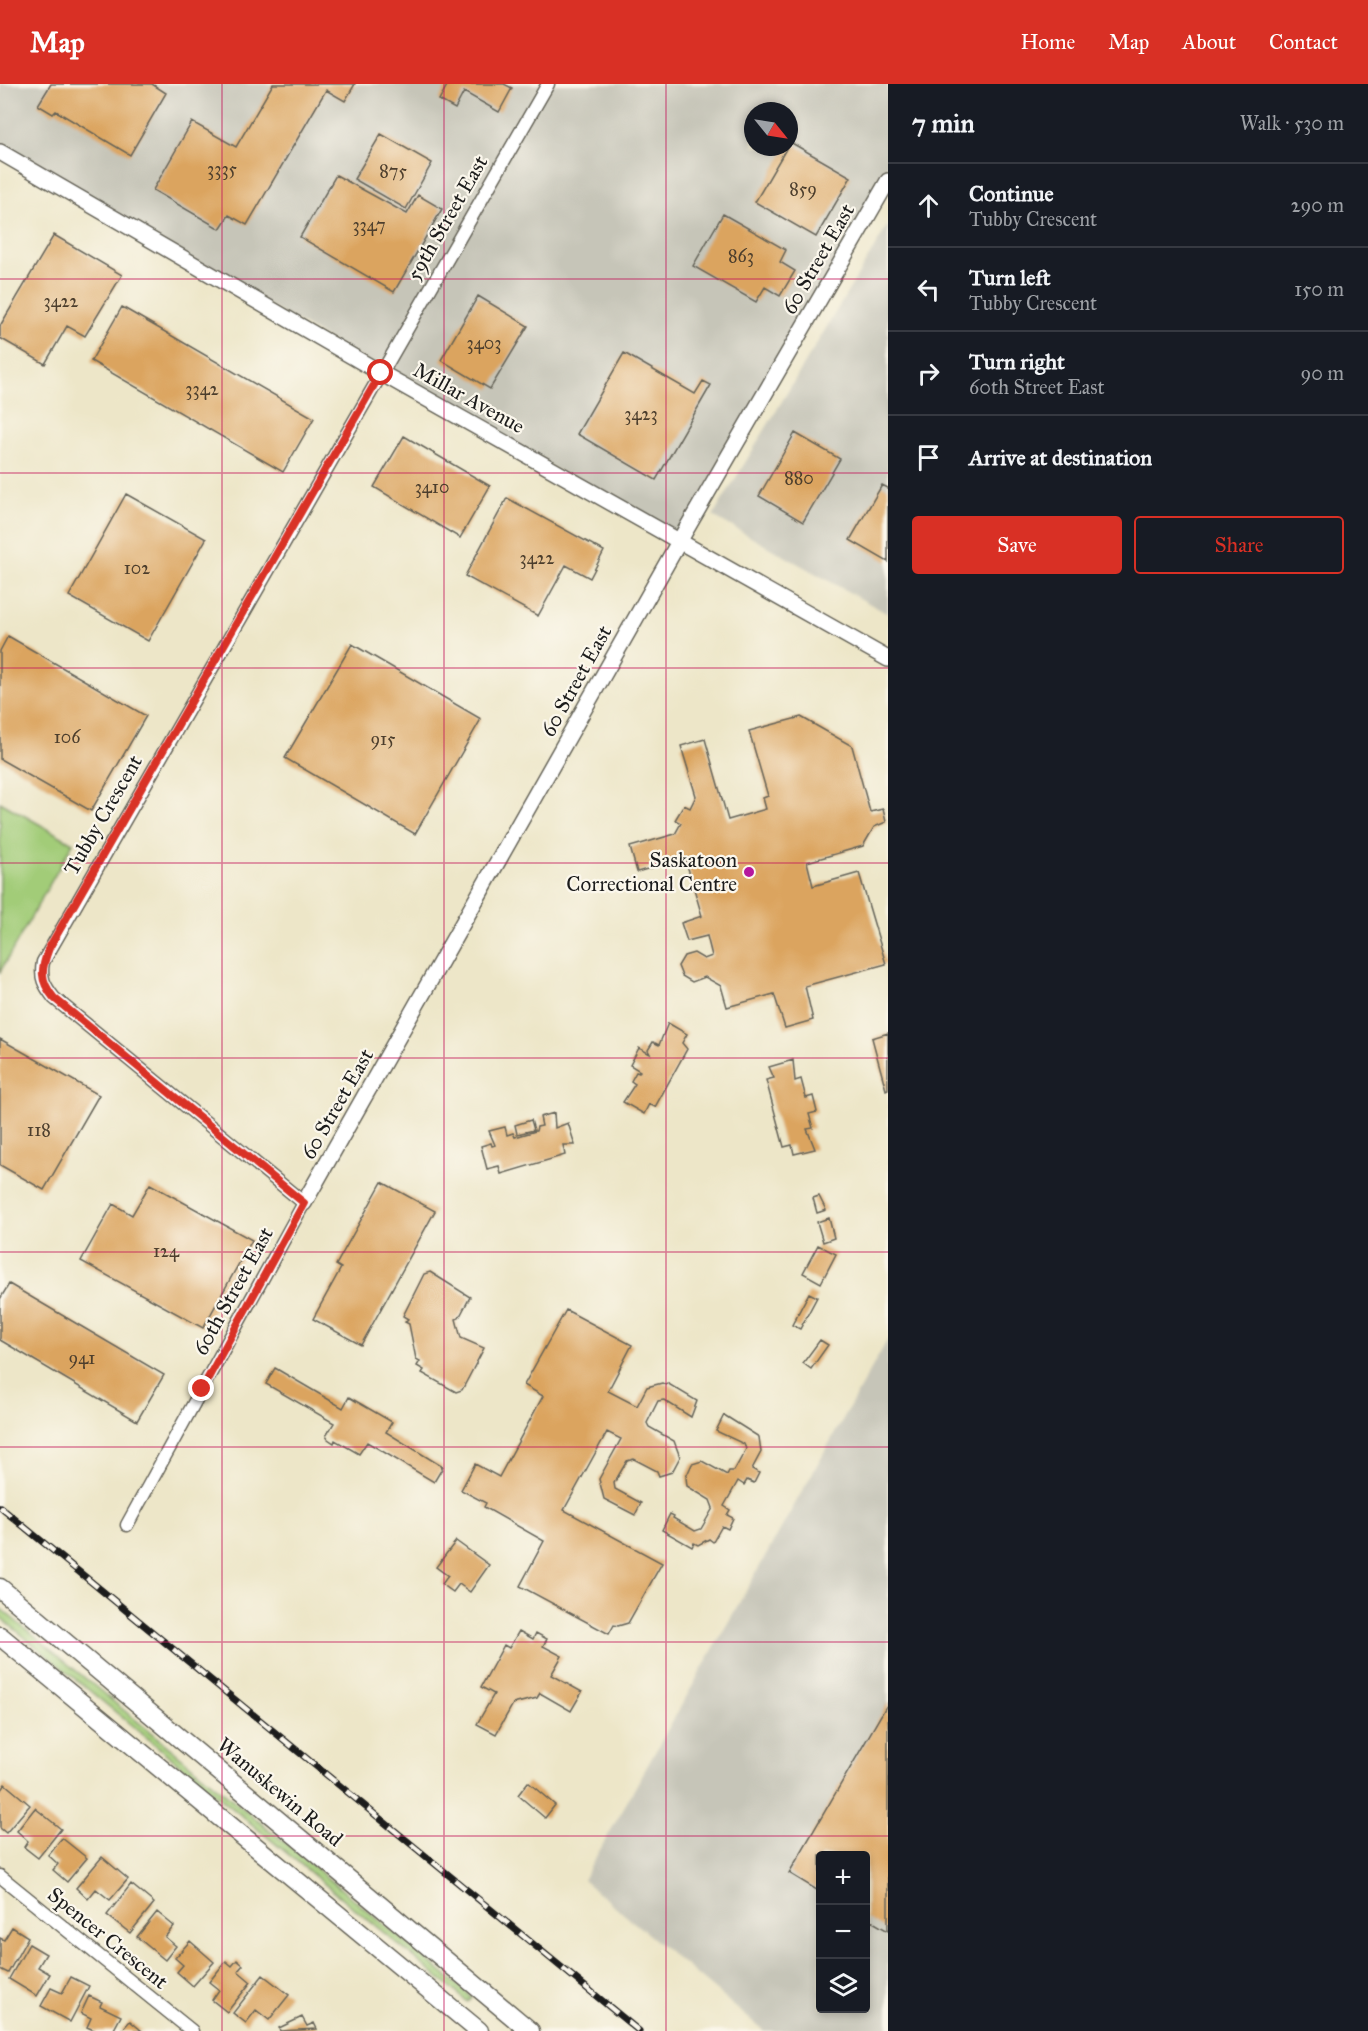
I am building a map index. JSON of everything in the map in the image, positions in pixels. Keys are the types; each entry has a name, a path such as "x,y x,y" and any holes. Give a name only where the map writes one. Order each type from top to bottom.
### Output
{"main road":[{"name":"Wanuskewin Road","path":"0,1588 530,2031"},
{"path":"0,1636 479,2031"}],"street":[{"name":"59th Street East","path":"381,373 548,84"},
{"name":"Millar Avenue","path":"0,152 381,373 888,659"},
{"name":"60 Street East","path":"304,1203 680,540 888,181"},
{"name":"Tubby Crescent","path":"304,1203 54,998 45,987 41,975 49,948 381,373"},
{"name":"60th Street East","path":"127,1525 304,1203"},
{"name":"Spencer Crescent","path":"0,1876 192,2031"}],"shaded area":[{"path":"0,84 888,84 888,181 680,540 0,152"},
{"path":"888,225 888,614 713,516"},
{"path":"888,1339 888,2031 764,2031 583,1880"}],"green space":[{"path":"0,802 73,843 0,972"},
{"path":"0,1608 472,1997 468,2002 0,1617"}],"building":[{"path":"51,84 152,84 166,93 130,155 56,111 53,114 38,105"},
{"path":"273,84 355,84 345,101 326,90 247,225 229,215 220,229 153,190 192,122 236,147"},
{"path":"448,84 504,84 512,88 499,112 464,92 455,109 439,100"},
{"path":"381,134 432,163 406,209 354,179"},
{"path":"798,147 851,177 816,237 755,202 782,156 798,156"},
{"path":"336,175 407,214 418,195 442,209 394,292 300,237"},
{"path":"723,214 786,250 780,262 795,271 780,296 765,287 756,302 693,266"},
{"path":"54,235 122,275 85,336 67,326 45,364 0,338 0,326"},
{"path":"478,296 528,326 490,389 441,360"},
{"path":"122,307 314,418 283,472 91,361"},
{"path":"624,353 695,394 703,381 711,385 656,480 577,434"},
{"path":"795,433 840,459 803,522 759,496"},
{"path":"404,436 490,486 460,538 374,487"},
{"path":"882,485 888,488 888,562 850,540"},
{"path":"126,494 206,539 148,641 69,596"},
{"path":"507,498 604,551 590,578 566,565 538,616 465,576"},
{"path":"8,636 146,716 91,811 0,759 0,651"},
{"path":"352,644 481,719 415,834 285,758"},
{"name":"Saskatoon Correctional Centre","path":"801,717 852,746 870,812 883,809 886,822 874,827 863,846 807,862 813,886 859,873 886,964 805,986 813,1020 785,1028 774,994 727,1007 721,986 705,977 692,982 682,976 678,966 684,956 694,953 704,959 712,956 707,936 687,941 681,923 702,916 685,858 637,872 630,847 675,834 681,823 675,820 684,805 690,808 696,796 681,746 705,739 728,820 766,809 763,798 768,796 749,731"},
{"path":"668,1023 687,1034 682,1043 687,1049 655,1107 649,1104 644,1114 623,1102 635,1084 631,1081 636,1072 640,1071 630,1065 639,1048 650,1054 648,1050 653,1042 659,1045"},
{"path":"888,1033 888,1089 886,1090 872,1038"},
{"path":"0,1039 99,1095 44,1190 0,1165"},
{"path":"793,1060 795,1081 801,1079 806,1098 813,1096 817,1112 809,1114 813,1128 807,1129 815,1149 794,1154 792,1145 784,1147 766,1080 774,1078 769,1067"},
{"path":"554,1113 555,1128 568,1123 575,1145 563,1145 565,1155 501,1174 499,1166 487,1169 481,1146 491,1143 492,1146 495,1145 489,1131 505,1127 507,1135 513,1133 515,1137 536,1131 537,1127 542,1126 540,1117"},
{"path":"531,1120 534,1130 517,1134 515,1125"},
{"path":"382,1182 435,1211 361,1345 313,1319 341,1268 336,1265"},
{"path":"150,1184 252,1240 203,1328 81,1261 113,1204 132,1215"},
{"path":"819,1196 826,1210 817,1213 813,1198"},
{"path":"829,1218 834,1238 823,1242 817,1222"},
{"path":"818,1245 836,1254 821,1283 803,1273"},
{"path":"430,1272 470,1297 459,1318 456,1319 461,1338 484,1348 462,1390 456,1392 422,1373 424,1370 417,1366 420,1361 416,1359 409,1324 405,1322 408,1319 403,1316 424,1274"},
{"path":"9,1284 164,1375 137,1421 0,1340 0,1299"},
{"path":"809,1293 817,1297 800,1329 792,1325"},
{"path":"566,1310 632,1345 608,1391 637,1406 647,1387 667,1383 697,1401 691,1417 664,1400 658,1401 647,1423 649,1427 674,1441 680,1457 672,1472 659,1476 657,1471 634,1459 627,1461 614,1483 615,1489 641,1503 635,1515 604,1499 599,1479 621,1439 607,1432 564,1510 662,1563 628,1623 614,1625 609,1634 520,1586 544,1541 484,1507 486,1503 461,1490 475,1464 499,1477 543,1396 524,1385"},
{"path":"820,1340 828,1345 811,1369 803,1363"},
{"path":"275,1368 343,1408 349,1397 392,1422 386,1432 443,1467 434,1482 367,1442 359,1454 335,1440 334,1443 328,1439 326,1436 334,1423 266,1384"},
{"path":"724,1415 759,1437 761,1452 752,1469 759,1473 754,1483 747,1480 744,1485 738,1481 724,1506 730,1510 727,1515 733,1518 728,1529 722,1526 713,1542 709,1539 698,1545 694,1543 692,1547 662,1530 670,1514 695,1531 701,1529 713,1508 710,1500 687,1486 686,1477 692,1464 702,1461 727,1475 729,1471 734,1471 746,1449 744,1444 716,1431"},
{"path":"456,1541 489,1565 470,1592 459,1584 453,1592 442,1584 448,1576 436,1567"},
{"path":"519,1631 533,1639 536,1633 547,1639 543,1646 562,1656 551,1675 582,1692 571,1711 540,1693 537,1698 513,1704 496,1734 477,1724 494,1694 481,1687 504,1645 509,1648"},
{"path":"888,1703 888,1931 870,1920 870,1851 816,1851 816,1890 789,1873"},
{"path":"528,1782 555,1805 545,1818 518,1795"},
{"path":"5,1784 30,1805 6,1833 0,1828 0,1791"},
{"path":"35,1808 61,1829 38,1858 24,1847 28,1841 17,1831"},
{"path":"62,1838 87,1858 67,1882 53,1870 58,1864 48,1855"},
{"path":"102,1857 128,1879 110,1900 96,1889 88,1899 76,1888"},
{"path":"131,1884 154,1903 130,1933 107,1915"},
{"path":"157,1912 174,1926 165,1937 176,1946 165,1960 137,1937"},
{"path":"12,1927 28,1937 8,1973 0,1969 0,1938 4,1940"},
{"path":"190,1941 214,1962 193,1986 177,1972 183,1965 175,1958"},
{"path":"29,1944 46,1954 38,1967 50,1974 37,1996 9,1979"},
{"path":"237,1960 243,1965 238,1971 251,1982 227,2012 212,2000 219,1990 209,1982 226,1961 232,1966"},
{"path":"263,1975 289,1995 269,2020 256,2010 246,2023 233,2013"},
{"path":"71,1977 89,1986 70,2022 41,2006 51,1988 62,1993"},
{"path":"89,1996 102,2002 100,2006 121,2016 113,2031 96,2031 87,2027 91,2018 81,2013"},
{"path":"302,2017 307,2026 314,2023 317,2029 280,2031 279,2028"},
{"path":"130,2021 142,2031 121,2031"}],"railway":[{"path":"0,1507 639,2031"}],"place":[{"name":"Saskatoon Correctional Centre","path":"749,872"}],"route":[{"path":"202,1389 304,1203 54,998 45,987 41,975 43,962 381,373"}]}
